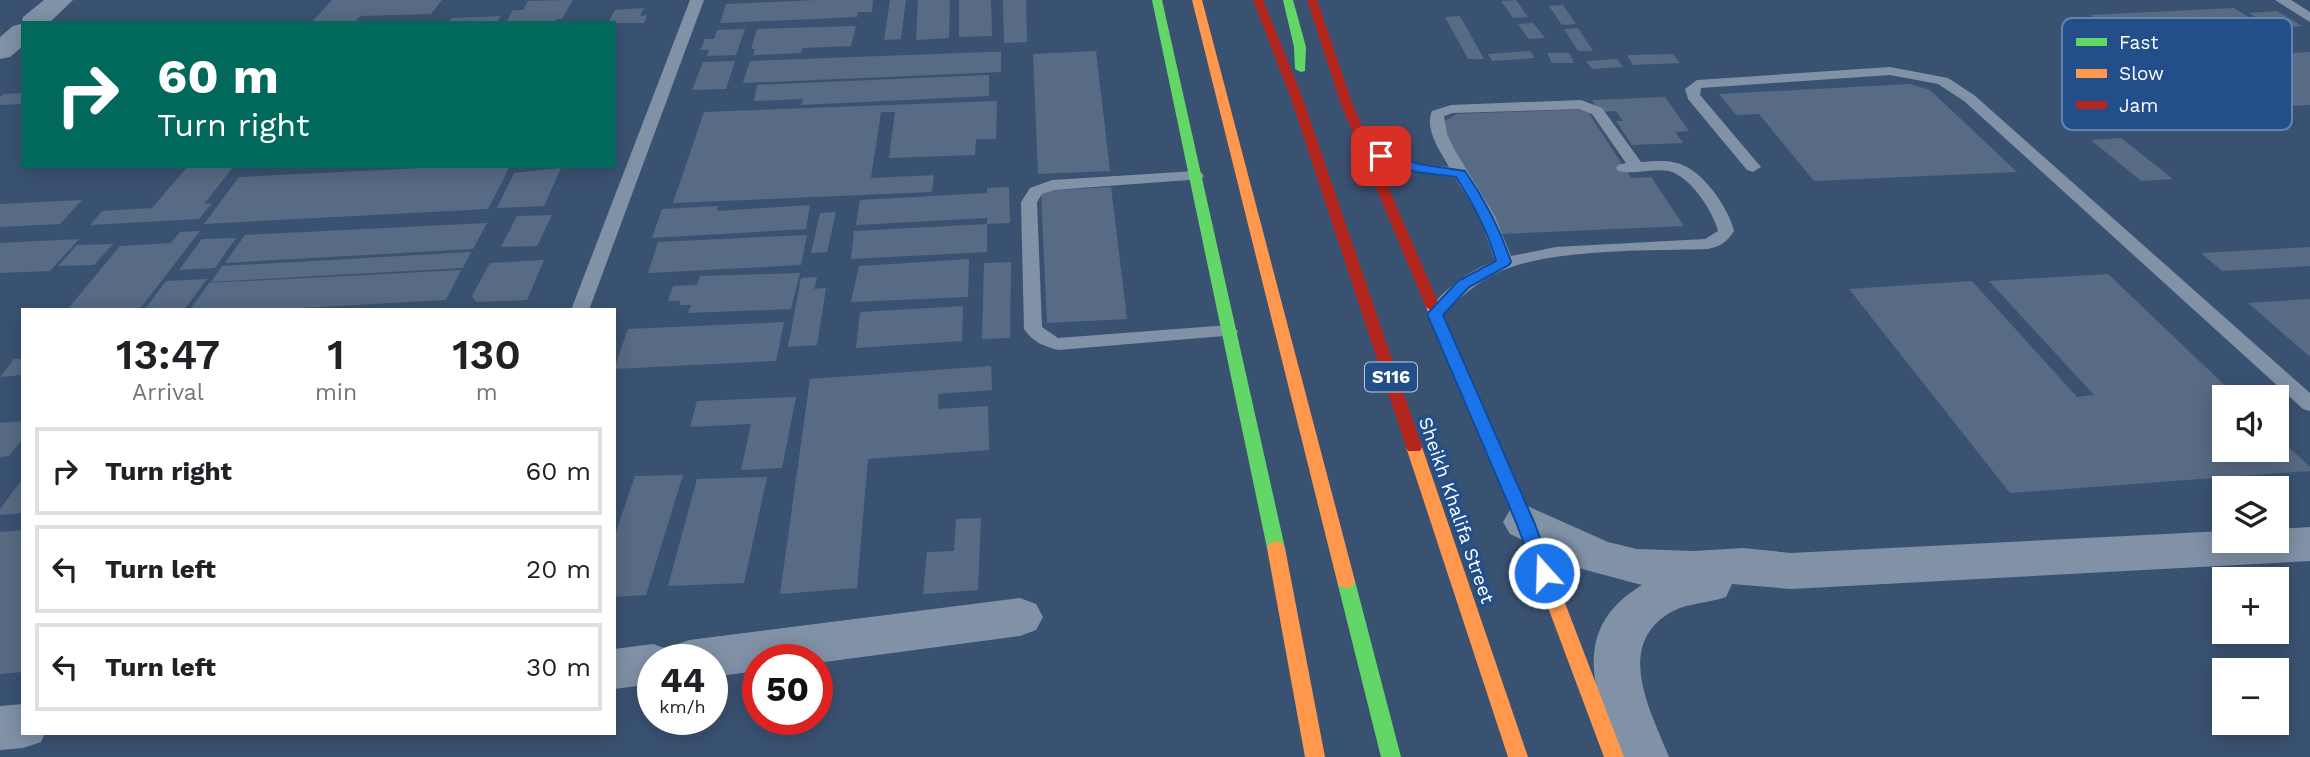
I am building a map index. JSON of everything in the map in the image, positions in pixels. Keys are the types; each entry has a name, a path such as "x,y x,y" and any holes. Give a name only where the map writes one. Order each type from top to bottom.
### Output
{"main road":[{"path":"1157,0 1285,589 1315,757"},
{"path":"1197,0 1391,757"},
{"name":"Sheikh Khalifa Street","path":"1258,0 1297,99 1518,757"},
{"path":"1288,0 1300,47 1301,73 1297,99"},
{"path":"1312,0 1347,105 1525,522 1614,757"}],"street":[{"path":"35,21 60,0"},
{"path":"0,51 21,34"},
{"path":"1525,522 1598,557 1637,567 1693,569 1742,566 1791,571 2310,544"},
{"path":"1644,757 1619,685 1616,667 1620,634 1628,621 1638,609 1667,593 1702,585 1757,580 1791,571"},
{"path":"728,655 1020,617"},
{"path":"616,669 637,666"},
{"path":"0,728 21,726"}],"lane":[{"path":"581,308 696,0"},
{"path":"2282,0 2310,18"},
{"path":"1753,167 1693,96 1692,89 1697,84 1890,71 1942,81 1969,97 2310,404"},
{"path":"1435,314 1464,284 1504,262 1555,251 1708,244 1720,239 1726,231 1724,221 1689,173 1673,166 1630,168 1597,111 1571,103 1451,109 1437,114 1435,123 1487,216 1504,262"},
{"path":"1366,148 1416,168 1462,174"},
{"path":"1043,176 1195,171"},
{"path":"1195,171 1052,185 1036,191 1029,202 1033,329 1046,341 1058,344 1229,331"}],"building":[{"path":"332,0 442,0 431,14 360,16 356,21 313,21"},
{"path":"573,0 562,19 556,21 507,21 513,10 523,10 528,1"},
{"path":"873,0 872,12 858,12 857,17 720,23 726,4"},
{"path":"890,0 906,0 901,39 884,40"},
{"path":"918,0 950,0 949,38 916,40"},
{"path":"959,0 991,0 992,36 959,37"},
{"path":"1003,0 1026,0 1027,42 1004,43"},
{"path":"1516,0 1528,17 1513,18 1501,1"},
{"path":"1563,5 1576,24 1562,25 1549,6"},
{"path":"644,8 640,16 647,15 644,23 616,23 609,21 615,10"},
{"path":"2234,8 2250,18 2094,18 2090,15"},
{"path":"2277,11 2289,18 2257,18 2249,13"},
{"path":"501,16 498,21 449,21 451,18"},
{"path":"1460,16 1484,59 1468,59 1445,17"},
{"path":"2292,20 2302,26 2292,27"},
{"path":"1533,23 1545,38 1529,39 1518,24"},
{"path":"856,26 851,46 803,48 801,53 753,55 755,49 751,49 757,29"},
{"path":"1578,28 1593,51 1578,51 1564,29"},
{"path":"745,29 736,55 707,56 709,50 700,50 705,39 714,39 717,30"},
{"path":"1096,51 1110,171 1038,174 1033,54"},
{"path":"1530,51 1535,58 1492,61 1488,54"},
{"path":"1001,52 1001,72 743,83 750,61"},
{"path":"2310,52 2310,105 2292,106 2292,53"},
{"path":"1547,53 1569,53 1574,63 1552,63"},
{"path":"1673,54 1680,63 1633,65 1627,55"},
{"path":"1617,59 1623,67 1592,69 1586,61"},
{"path":"735,61 726,89 692,90 703,62"},
{"path":"989,75 989,96 801,105 803,99 754,101 757,85"},
{"path":"1910,84 1930,90 2017,172 1814,181 1759,114 1736,115 1719,94"},
{"path":"21,93 21,104 0,105 0,97 4,94"},
{"path":"1665,97 1689,131 1675,132 1683,143 1632,145 1616,121 1623,121 1616,111 1599,112 1592,100"},
{"path":"997,101 996,139 976,139 975,155 889,158 895,112 881,112 871,178 934,175 932,192 673,203 704,112"},
{"path":"1586,109 1631,178 1651,177 1684,226 1503,234 1464,174 1440,124 1457,114"},
{"path":"2121,138 2173,179 2141,181 2091,140"},
{"path":"186,168 232,168 204,204 212,203 199,219 90,225 102,211 152,208"},
{"path":"421,168 509,168 488,209 204,224 239,177"},
{"path":"561,168 544,206 497,208 514,173"},
{"path":"1009,187 1010,223 987,224 987,218 856,225 860,200 987,193 987,188"},
{"path":"1111,187 1127,319 1047,323 1041,191"},
{"path":"82,200 60,224 0,227 0,204"},
{"path":"810,205 806,229 652,238 662,209 718,206 717,211"},
{"path":"836,212 827,252 811,253 820,213"},
{"path":"552,215 537,246 501,247 517,216"},
{"path":"487,223 473,249 225,263 245,235"},
{"path":"987,224 987,252 851,259 854,231"},
{"path":"200,231 141,308 69,308 120,246 171,243 180,232"},
{"path":"807,235 801,265 648,273 658,242"},
{"path":"236,238 215,268 179,270 202,239"},
{"path":"79,239 50,271 0,273 0,243"},
{"path":"113,244 94,265 58,266 77,245"},
{"path":"2310,247 2310,266 2222,271 2201,253"},
{"path":"471,252 463,268 211,282 222,266"},
{"path":"969,259 968,297 851,302 859,266"},
{"path":"544,260 527,300 476,302 472,296 490,263"},
{"path":"1011,262 1010,338 982,339 984,263"},
{"path":"461,270 446,300 302,308 191,308 209,283"},
{"path":"800,273 791,309 688,313 691,305 668,301 673,286 697,285 700,276"},
{"path":"2108,274 2224,385 2212,385 2212,462 2289,462 2289,447 2310,467 2310,471 2212,476 2212,478 2010,493 1849,289 1972,281 2077,397 2094,395 1989,281"},
{"path":"817,277 814,289 826,288 817,345 788,347 801,278"},
{"path":"207,279 185,308 146,308 166,281"},
{"path":"2310,299 2310,357 2248,303"},
{"path":"963,306 962,341 856,348 860,312"},
{"path":"784,322 776,361 616,369 628,329"},
{"path":"14,359 21,359 21,375 0,377"},
{"path":"991,366 992,390 938,394 938,409 988,406 989,450 868,459 857,588 780,594 810,379"},
{"path":"796,397 782,468 741,470 751,424 690,427 697,401"},
{"path":"21,421 21,441 9,456 0,457 0,423"},
{"path":"683,475 646,595 616,597 616,532 635,476"},
{"path":"767,477 744,583 668,586 697,479"},
{"path":"21,481 21,513 0,515 0,509"},
{"path":"981,518 978,590 923,594 927,552 954,551 956,519"},
{"path":"21,530 21,672 0,674 0,532"}],"traffic: fast":[{"path":"1157,0 1276,548"},
{"path":"1288,0 1300,47 1301,69"},
{"path":"1346,581 1391,757"}],"traffic: slow":[{"path":"1197,0 1346,581"},
{"path":"1433,307 1525,522 1614,757"},
{"path":"1414,447 1518,757"},
{"path":"1276,548 1315,757"}],"traffic: jam":[{"path":"1258,0 1297,99 1414,447"},
{"path":"1312,0 1347,105 1433,307"}],"route":[{"path":"1381,156 1416,168 1460,174 1475,194 1497,239 1504,262 1464,284 1435,314 1525,522 1544,573"}]}
